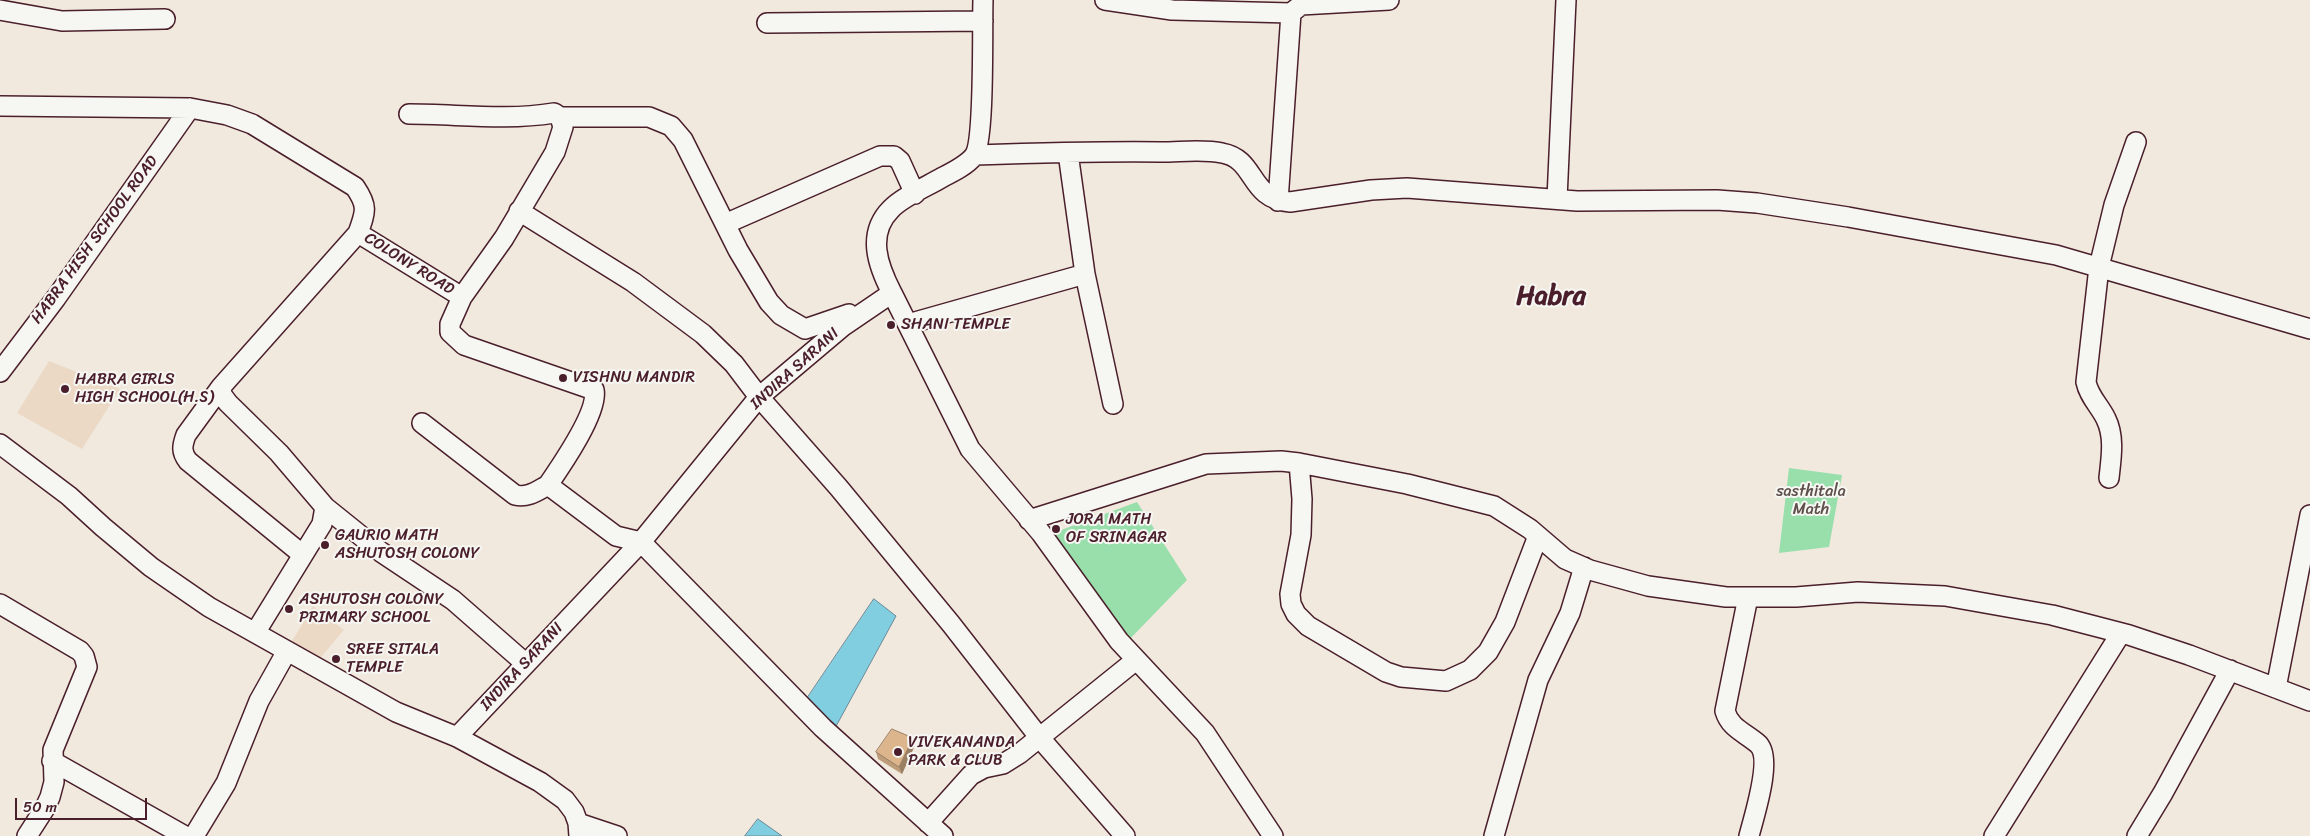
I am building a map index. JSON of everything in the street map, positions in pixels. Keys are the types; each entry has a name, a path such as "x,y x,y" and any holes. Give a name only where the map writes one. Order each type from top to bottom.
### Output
{"street":[{"path":"983,0 980,133 975,155 960,168 892,207 881,220 876,251 879,267 970,449 1041,532 1119,641 1205,733 1273,836"},
{"path":"1105,0 1172,10 1292,13 1301,5 1389,0"},
{"path":"1557,199 1566,0"},
{"path":"0,10 62,21 165,19"},
{"path":"1278,201 1292,13"},
{"path":"767,23 983,21"},
{"name":"COLONY ROAD","path":"0,106 190,108 243,119 355,187 364,200 366,212 358,233 462,297 450,324 450,332 455,340 471,348 594,390 594,400 578,437 548,485"},
{"name":"HABRA HISH SCHOOL ROAD","path":"0,372 56,298 190,108"},
{"path":"409,114 478,118 534,116 554,113 560,117 649,117 670,126 683,140 725,224 769,302 781,315 805,329 832,322 876,304"},
{"path":"462,297 504,238 560,142 563,127 560,117"},
{"path":"2109,478 2112,450 2110,432 2107,420 2088,391 2086,382 2099,267 2114,205 2136,142"},
{"path":"1068,153 1085,274 1113,404"},
{"path":"975,155 1222,153 1242,162 1267,196 1278,201 1290,202 1371,190 1407,188 1610,202 1716,200 1757,203 1848,217 2056,255 2310,329"},
{"path":"725,224 880,156 894,156 900,161 915,194"},
{"path":"520,211 633,282 703,334 734,364 759,397 840,488 1040,737 1125,836"},
{"path":"303,555 188,461 183,454 183,445 186,436 222,388 358,233"},
{"path":"908,324 1085,274"},
{"name":"INDIRA SARANI","path":"457,737 641,542 759,397 842,327 892,293"},
{"path":"222,388 222,396 228,404 279,453 325,507 381,552 453,600 525,663"},
{"path":"422,423 515,495 531,494 548,485 616,536 641,542 823,728 943,836"},
{"path":"0,444 70,496 103,527 151,567 209,607 396,712 457,737 540,782 565,800 574,812 579,829 617,836"},
{"path":"1029,520 1206,464 1281,461 1299,463 1407,484 1494,506 1512,515 1565,559 1584,568 1648,586 1726,597 1796,597 1858,592 1945,596 2052,615 2121,633 2230,670 2310,701"},
{"path":"1299,463 1302,499 1301,535 1290,594 1291,604 1296,614 1308,626 1386,672 1400,677 1446,681 1470,670 1488,652 1505,622 1538,536"},
{"path":"255,633 322,524 325,507"},
{"path":"2276,688 2310,515"},
{"path":"1494,836 1538,680 1570,613 1584,568"},
{"path":"1748,597 1725,711 1728,721 1759,744 1763,751 1765,765 1749,836"},
{"path":"0,604 80,651 84,656 87,667 85,676 60,730 53,750 54,782 50,796 45,808 27,836"},
{"path":"1994,836 2121,633"},
{"path":"194,836 226,783 260,701 287,651"},
{"path":"928,822 971,776 984,768 1003,764 1019,754 1136,660"},
{"path":"2137,836 2230,670"},
{"path":"52,761 185,836"}],"shaded area":[{"path":"49,361 120,389 82,449 17,413"},
{"path":"313,606 344,630 317,662 292,641"}],"green space":[{"name":"sasthitala Math","path":"1789,468 1842,475 1829,547 1779,553"},
{"path":"1137,502 1187,580 1126,643 1053,533"}],"water":[{"path":"874,599 896,616 834,730 806,700"},
{"path":"758,819 782,836 745,836"}],"building":[{"name":"VIVEKANANDA PARK & CLUB","path":"892,729 913,738 899,767 876,752"}],"place":[{"name":"SHANI TEMPLE","path":"891,325"},
{"name":"VISHNU MANDIR","path":"563,378"},
{"name":"HABRA GIRLS HIGH SCHOOL(H.S)","path":"65,389"},
{"name":"JORA MATH OF SRINAGAR","path":"1056,529"},
{"name":"GAURIO MATH ASHUTOSH COLONY","path":"325,545"},
{"name":"ASHUTOSH COLONY PRIMARY SCHOOL","path":"289,609"},
{"name":"SREE SITALA TEMPLE","path":"336,659"},
{"name":"VIVEKANANDA PARK & CLUB","path":"898,752"}],"district":[{"name":"Habra","path":"1551,297"}]}
